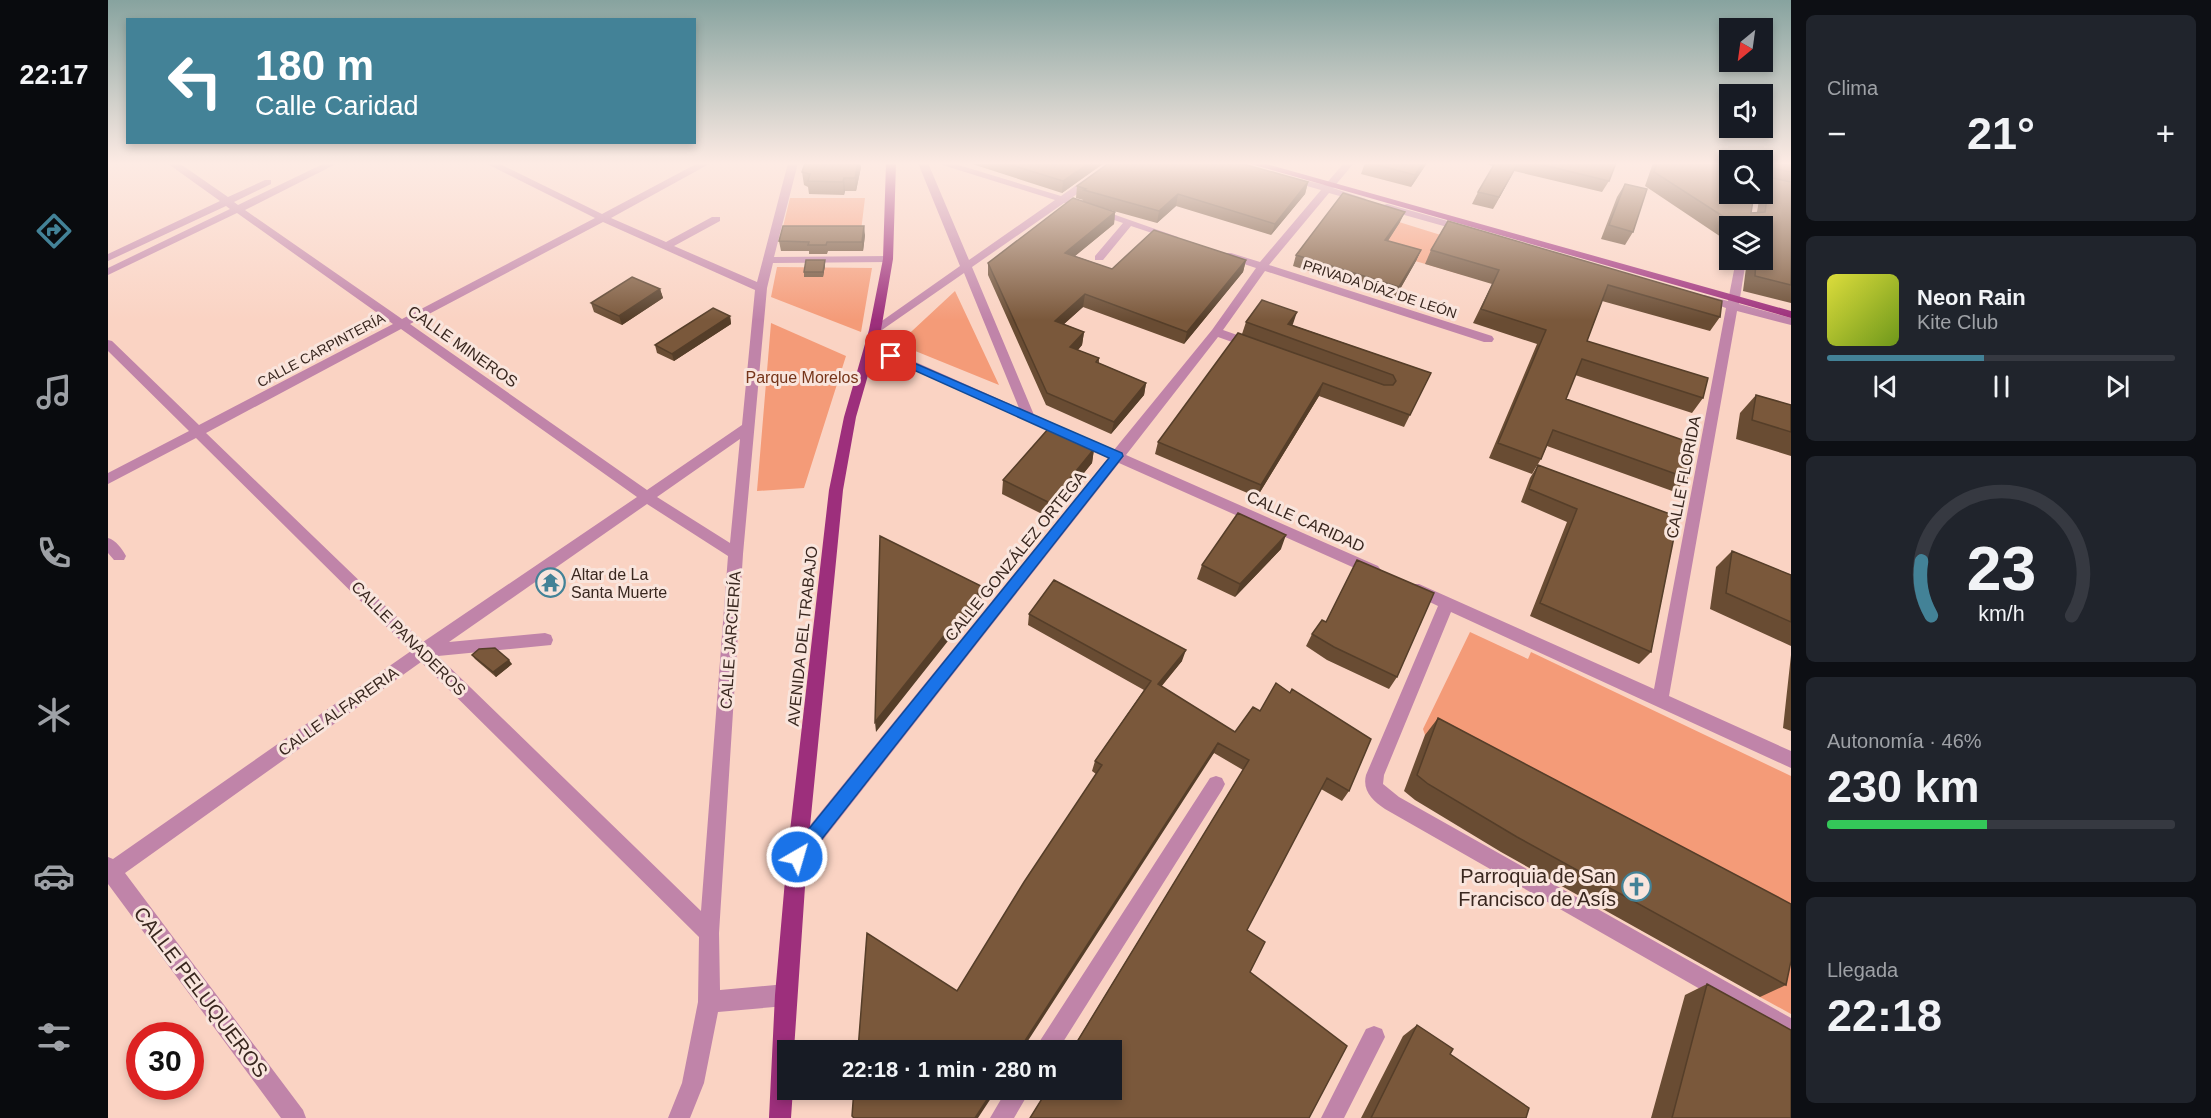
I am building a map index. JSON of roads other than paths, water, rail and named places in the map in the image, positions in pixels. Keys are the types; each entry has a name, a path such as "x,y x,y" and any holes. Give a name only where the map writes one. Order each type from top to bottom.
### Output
{"main road":[{"name":"AVENIDA DEL TRABAJO","path":"783,1116 786,995 797,857 836,490 850,417 875,330 888,260 889,215"},
{"path":"1733,303 1791,315"}],"street":[{"path":"108,258 210,215"},
{"path":"108,272 215,215"},
{"name":"CALLE MINEROS","path":"245,215 647,497 736,554"},
{"path":"597,215 761,288"},
{"name":"CALLE CARPINTERÍA","path":"108,479 608,215"},
{"name":"CALLE JARCIERÍA","path":"679,1118 693,1083 709,1002 709,933 747,427 761,288 779,215"},
{"path":"943,215 1029,417"},
{"path":"875,330 1037,215"},
{"path":"1109,215 1184,241"},
{"name":"CALLE GONZÁLEZ ORTEGA","path":"797,857 1216,332 1262,267 1307,215"},
{"path":"1425,215 1733,303 1791,322"},
{"path":"666,246 716,219"},
{"path":"1099,258 1129,222"},
{"name":"PRIVADA DÍAZ DE LEÓN","path":"1218,252 1488,339"},
{"path":"767,260 888,260"},
{"name":"CALLE FLORIDA","path":"1660,700 1739,270"},
{"path":"1216,332 1260,348"},
{"name":"CALLE PANADEROS","path":"108,344 709,933"},
{"name":"CALLE CARIDAD","path":"871,347 1383,574"},
{"name":"CALLE ALFARERIA","path":"109,871 747,427"},
{"path":"108,543 119,556"},
{"path":"1404,584 1791,760"},
{"path":"1446,603 1375,775 1373,782 1376,790 1392,803 1791,1030"},
{"path":"422,652 545,640"},
{"path":"1051,1040 1216,784"},
{"name":"CALLE PELUQUEROS","path":"109,871 295,1118"},
{"path":"709,1002 786,995"},
{"path":"1332,1118 1374,1037"},
{"path":"1001,1118 1013,1100"}],"place":[{"name":"Altar de La Santa Muerte","path":"550,583"},
{"name":"Parroquia de San Francisco de Asís","path":"1637,887"}],"park label":[{"name":"Parque Morelos","path":"802,377"}]}
